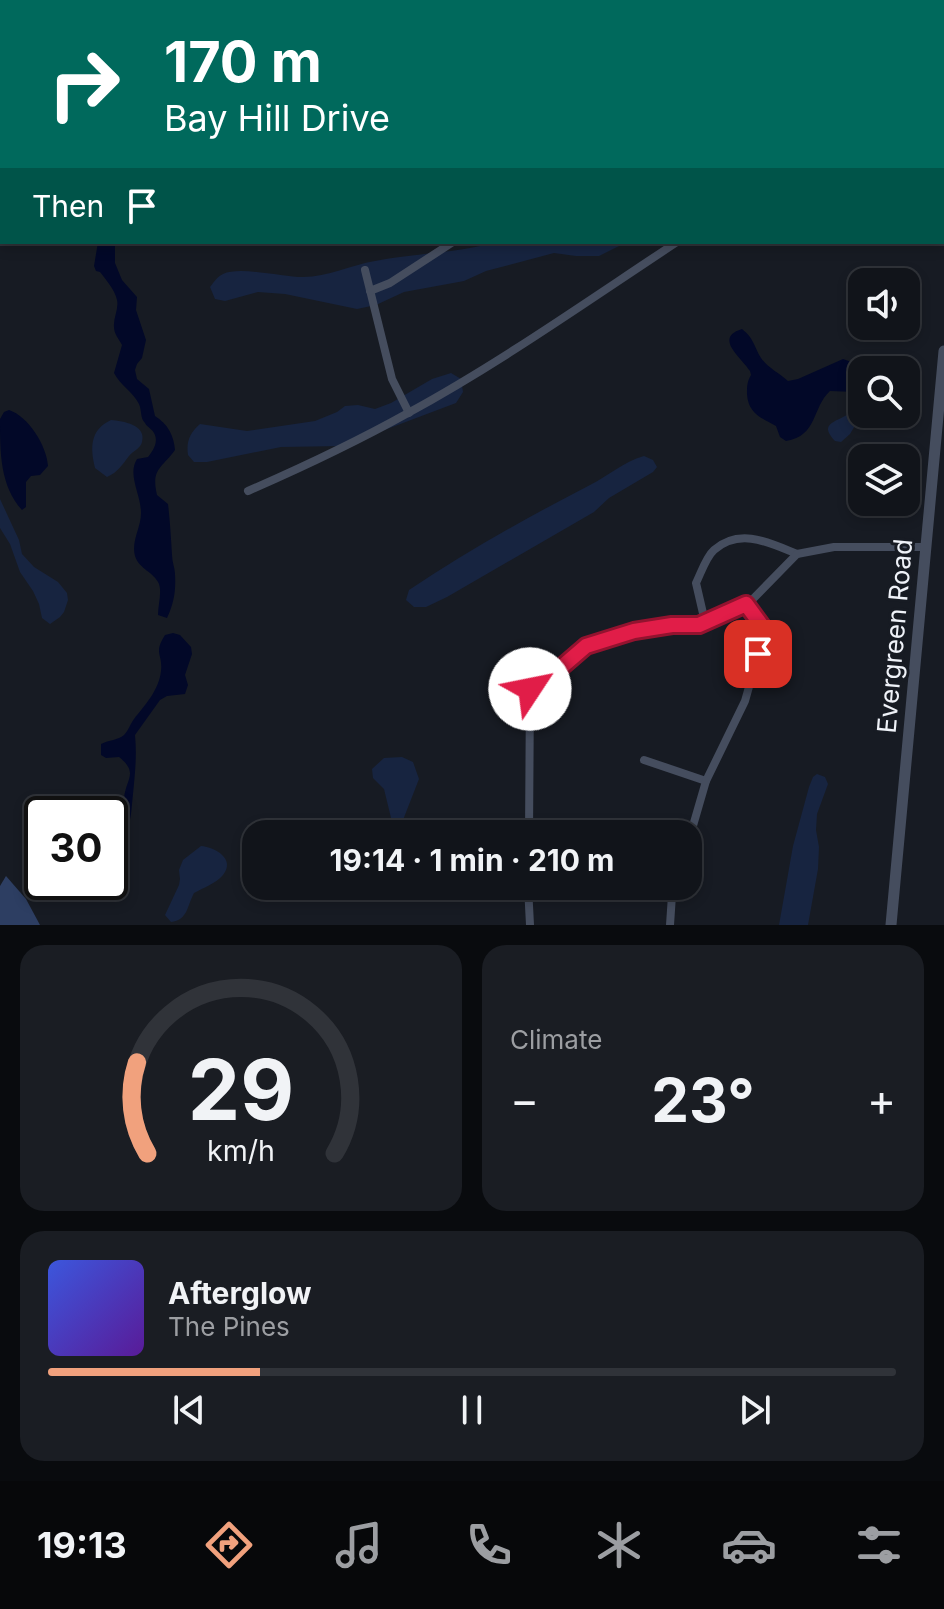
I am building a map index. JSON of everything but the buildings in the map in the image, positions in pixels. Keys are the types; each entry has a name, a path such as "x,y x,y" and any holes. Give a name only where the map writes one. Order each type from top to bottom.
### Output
{"street":[{"path":"370,291 390,283 450,244"},
{"path":"248,491 319,460 409,413 472,376 674,244"},
{"path":"365,270 392,379 409,413"},
{"name":"Evergreen Road","path":"891,925 944,351"},
{"path":"705,622 696,583 712,550 737,537 762,540 797,554 834,547 926,547"},
{"path":"529,820 530,689 586,646 634,631 672,625 699,625 750,602 797,554"},
{"path":"695,820 706,781 745,701 765,630 746,604"},
{"path":"644,760 706,781"},
{"path":"529,900 530,925"},
{"path":"670,925 673,900"}],"shaded area":[{"path":"98,244 115,244 115,263 122,280 137,297 136,310 146,340 142,358 135,370 137,379 149,389 155,416 172,435 175,450 158,470 155,480 157,495 168,504 175,572 174,597 167,618 158,615 159,584 140,564 134,550 141,513 134,465 137,459 150,455 156,440 143,421 136,400 114,373 122,345 114,330 117,300 110,285 94,266"},
{"path":"487,244 621,244 599,256 554,253 486,271 464,281 404,292 376,305 357,309 285,294 258,292 225,301 215,299 210,287 223,274 230,272 312,276 375,261"},
{"path":"742,329 746,332 764,362 788,381 843,359 848,361 848,392 830,391 804,433 786,441 780,437 776,426 756,414 750,406 747,391 751,375 732,348 730,338"},
{"path":"451,373 461,379 463,392 456,403 342,446 281,447 207,462 194,462 188,455 190,438 200,424 247,431 315,421 345,406 375,409 432,379"},
{"path":"9,410 23,418 35,433 47,458 48,466 40,475 31,476 26,482 26,507 22,510 9,490 1,456 0,419"},
{"path":"848,415 848,428 854,428 841,442 835,441 828,431 836,421"},
{"path":"111,420 133,425 143,436 140,446 117,471 107,477 95,468 92,446 95,434"},
{"path":"644,456 653,460 657,467 653,472 609,498 594,512 426,607 414,607 406,600 409,590 475,548 622,465"},
{"path":"0,499 19,540 22,554 34,567 58,582 67,593 64,612 50,624 42,618 33,591 20,572 10,544 0,528"},
{"path":"165,635 180,635 191,647 192,654 185,675 188,685 185,694 160,700 135,735 136,764 128,827 128,796 125,796 130,772 119,757 106,758 101,755 101,744 124,735 151,697 161,671 159,650"},
{"path":"402,757 413,762 419,779 403,820 392,820 384,789 373,778 372,769 384,758"},
{"path":"817,774 825,777 828,784 817,814 818,869 808,925 779,925 793,846 809,787"},
{"path":"201,846 222,855 226,869 216,881 194,893 184,915 171,922 165,915 179,885 179,870 183,860"},
{"path":"6,876 27,900 40,925 0,925 0,886"}],"route":[{"path":"530,689 586,646 634,631 672,625 699,625 746,604 765,630 758,654"}]}
